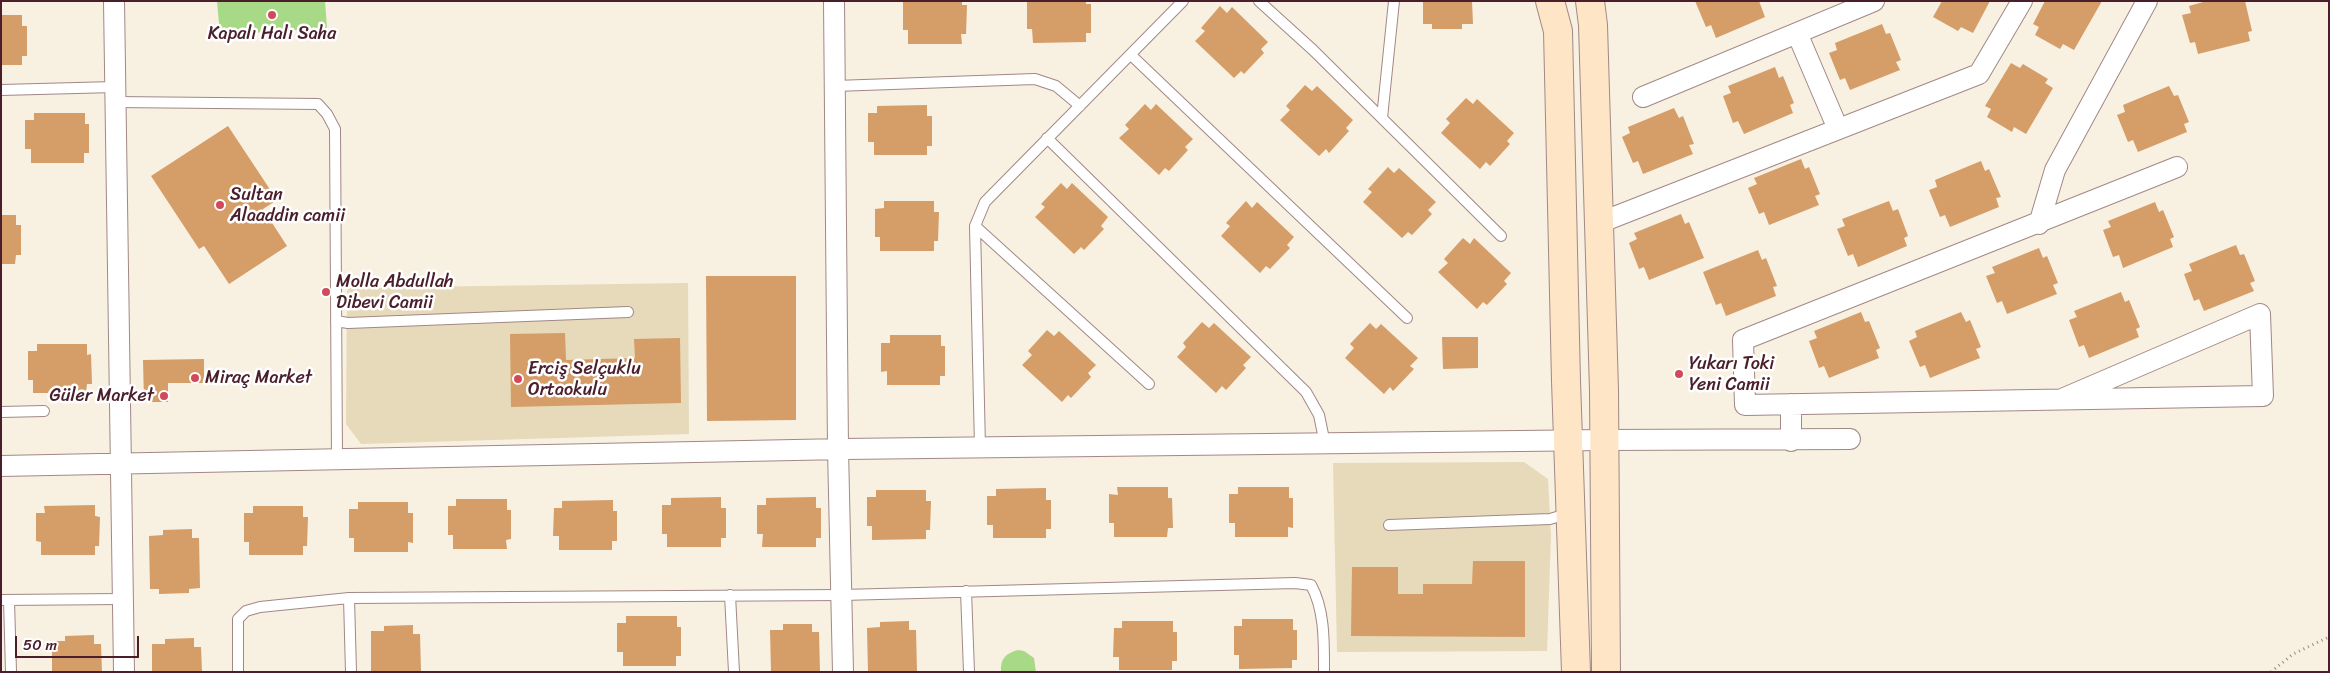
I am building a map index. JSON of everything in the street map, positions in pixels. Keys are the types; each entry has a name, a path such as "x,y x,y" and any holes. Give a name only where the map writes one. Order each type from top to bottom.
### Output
{"street":[{"path":"114,1 124,672"},
{"path":"834,1 838,449 843,672"},
{"path":"1550,1 1558,32 1568,442 1576,672"},
{"path":"1590,1 1593,26 1599,223 1604,440 1606,672"},
{"path":"1642,97 1874,1"},
{"path":"1599,223 1979,74 2022,1"},
{"path":"2039,224 2055,170 2147,1"},
{"path":"1797,33 1838,129"},
{"path":"2062,399 2260,314 2263,396 1745,405 1743,340 2039,224 2177,167"},
{"path":"1791,404 1791,440"},
{"path":"1,466 838,449 1568,442 1604,440 1850,440"}],"lane":[{"path":"980,448 975,226 984,202 1183,1"},
{"path":"1259,1 1313,50 1501,236"},
{"path":"1382,118 1394,1"},
{"path":"1131,55 1407,318"},
{"path":"835,86 1035,79 1056,86 1080,106"},
{"path":"1,90 318,104 327,114 334,129 337,460"},
{"path":"1047,138 1306,392 1319,414 1325,444"},
{"path":"975,226 1149,384"},
{"path":"336,321 348,323 628,312"},
{"path":"1,412 44,411"},
{"path":"1389,526 1550,518 1571,513"},
{"path":"238,672 238,619 246,611 260,607 348,598 842,595 1295,582 1310,585 1318,598 1324,641 1324,672"},
{"path":"966,591 968,672"},
{"path":"730,596 734,672"},
{"path":"348,598 350,672"},
{"path":"11,672 5,600 122,599"}],"path":[{"path":"2271,672 2293,654 2329,637"}],"shaded area":[{"name":"Erciş Selçuklu Ortaokulu","path":"688,283 689,434 361,444 346,424 347,288"},
{"path":"1524,462 1548,479 1551,536 1547,651 1337,652 1333,463"}],"green space":[{"name":"Kapalı Halı Saha","path":"217,1 325,1 327,28 220,35"},
{"path":"1018,650 1024,651 1034,658 1036,672 1001,672 1005,657"}],"building":[{"path":"903,1 962,1 962,5 967,5 966,34 961,34 962,44 908,44 908,30 903,30"},
{"path":"1027,1 1086,1 1086,4 1091,4 1091,33 1086,33 1086,42 1033,43 1032,29 1027,29"},
{"path":"1423,1 1472,1 1473,24 1462,24 1462,29 1432,29 1432,24 1423,24"},
{"path":"1695,1 1759,1 1765,17 1716,38 1711,25 1706,27"},
{"path":"1942,1 1990,1 1973,33 1961,27 1958,31 1933,17"},
{"path":"2045,1 2102,1 2074,50 2063,44 2060,49 2035,35 2039,27 2033,24"},
{"path":"2207,1 2245,1 2252,31 2248,32 2250,41 2198,54 2195,42 2190,43 2182,15 2191,13 2189,6"},
{"path":"1220,6 1227,13 1232,7 1268,42 1261,49 1264,53 1244,74 1241,71 1234,78 1195,41 1205,31 1201,28"},
{"path":"1,15 22,15 22,26 27,26 27,56 22,56 22,65 1,65"},
{"path":"1882,24 1886,34 1890,33 1901,60 1896,62 1900,70 1850,90 1845,78 1840,80 1829,53 1837,50 1835,43"},
{"path":"2011,63 2020,68 2023,64 2048,79 2045,83 2053,88 2026,134 2014,127 2012,132 1987,117 1991,109 1985,106"},
{"path":"1775,67 1779,78 1783,76 1794,103 1790,105 1793,113 1744,134 1738,121 1733,123 1723,96 1731,93 1728,86"},
{"path":"1305,85 1312,91 1317,86 1353,120 1346,128 1349,131 1329,153 1326,149 1319,156 1280,120 1290,110 1286,106"},
{"path":"2169,86 2174,96 2178,95 2189,122 2184,124 2187,132 2138,152 2133,140 2128,142 2117,115 2125,112 2123,105"},
{"path":"1466,98 1473,104 1477,99 1514,133 1507,141 1510,144 1490,166 1486,162 1480,169 1441,133 1450,123 1446,119"},
{"path":"1145,104 1151,110 1156,104 1193,139 1185,147 1188,150 1169,171 1165,168 1159,175 1119,138 1129,129 1125,125"},
{"path":"927,105 927,116 932,116 932,146 927,146 927,155 874,155 874,142 868,142 868,113 877,113 877,106"},
{"path":"1674,108 1679,118 1683,116 1694,144 1689,145 1693,154 1643,174 1638,161 1633,163 1622,137 1630,133 1628,127"},
{"path":"34,113 85,113 85,124 89,124 89,153 84,153 84,163 31,163 31,149 25,149 25,120 34,120"},
{"name":"Sultan Alaaddin camii","path":"228,126 277,200 263,209 287,246 229,284 204,246 199,249 151,176"},
{"path":"1801,159 1805,169 1809,167 1820,194 1815,196 1819,205 1769,225 1764,212 1759,214 1748,188 1757,184 1754,178"},
{"path":"1981,161 1985,171 1989,169 2001,197 1996,198 1999,207 1950,227 1945,215 1940,217 1929,190 1937,187 1935,180"},
{"path":"1388,167 1394,173 1399,168 1436,202 1428,210 1432,214 1412,235 1408,232 1402,238 1363,202 1372,192 1368,189"},
{"path":"1061,183 1067,189 1072,183 1108,217 1101,226 1104,229 1084,250 1081,247 1074,254 1035,217 1045,207 1041,204"},
{"path":"884,201 934,201 934,212 939,212 938,241 934,241 934,251 880,251 880,237 875,237 875,209 884,208"},
{"path":"1246,201 1252,208 1257,202 1294,237 1287,245 1290,248 1270,269 1266,266 1260,273 1221,236 1230,226 1226,223"},
{"path":"1889,201 1893,211 1898,209 1908,236 1904,238 1907,246 1858,267 1853,254 1848,256 1837,229 1845,226 1842,219"},
{"path":"2155,202 2159,212 2163,210 2174,237 2170,239 2173,247 2123,268 2119,255 2113,257 2103,230 2111,227 2108,221"},
{"path":"1681,214 1685,224 1689,222 1704,258 1649,280 1644,267 1639,269 1629,243 1637,239 1634,233"},
{"path":"1,215 16,215 16,225 21,225 21,255 16,255 15,264 1,264"},
{"path":"1463,238 1470,244 1474,238 1511,273 1504,281 1507,284 1487,305 1483,302 1477,309 1438,272 1448,263 1444,259"},
{"path":"2236,245 2240,255 2244,254 2255,281 2250,283 2254,291 2204,311 2199,299 2194,301 2184,274 2192,271 2189,264"},
{"path":"2039,248 2043,258 2047,256 2058,283 2053,285 2057,294 2007,314 2002,301 1997,303 1986,276 1995,273 1992,267"},
{"path":"1758,250 1762,260 1766,258 1777,286 1773,287 1776,296 1726,316 1721,303 1716,305 1703,272"},
{"path":"706,276 796,276 796,420 707,421"},
{"path":"2121,292 2125,302 2129,300 2140,327 2136,329 2139,337 2089,358 2084,345 2079,347 2069,320 2077,317 2074,311"},
{"path":"1861,312 1865,322 1869,321 1880,348 1876,350 1879,358 1829,378 1824,366 1819,368 1809,341 1817,338 1814,331"},
{"path":"1961,312 1966,322 1970,320 1981,347 1976,349 1980,358 1930,378 1925,365 1920,367 1909,341 1917,337 1915,331"},
{"path":"1202,322 1209,328 1214,323 1251,357 1243,365 1246,368 1226,390 1222,386 1216,393 1177,357 1186,347 1183,343"},
{"path":"1370,323 1376,329 1381,324 1418,358 1410,366 1414,369 1393,391 1390,387 1384,394 1345,358 1354,348 1350,344"},
{"path":"1047,330 1054,336 1059,331 1096,365 1088,373 1091,377 1071,398 1068,395 1062,402 1022,365 1032,355 1028,351"},
{"path":"565,333 566,360 635,358 634,339 680,338 681,403 511,407 510,334"},
{"path":"890,335 941,335 941,346 945,346 945,376 940,376 940,385 887,385 887,371 881,372 881,343 890,343"},
{"path":"1442,337 1478,337 1478,368 1443,369"},
{"path":"37,344 87,344 87,355 91,354 92,384 87,384 86,393 33,393 33,380 28,380 28,351 37,351"},
{"path":"204,359 204,383 168,383 168,402 144,402 143,360"},
{"path":"1117,487 1168,487 1168,498 1172,498 1173,528 1168,528 1167,537 1114,537 1114,523 1109,523 1109,494 1118,495"},
{"path":"1238,487 1289,487 1289,498 1293,498 1293,528 1288,527 1288,537 1235,537 1235,523 1229,523 1229,494 1238,494"},
{"path":"1046,488 1046,500 1051,500 1051,529 1046,529 1046,538 993,538 993,525 987,525 987,496 996,496 996,489"},
{"path":"876,490 926,490 926,501 931,501 930,530 926,530 926,539 872,540 872,526 867,526 867,497 876,497"},
{"path":"721,497 721,508 726,508 726,538 721,538 721,547 667,547 667,534 662,534 662,505 671,505 671,498"},
{"path":"816,497 816,508 821,508 821,538 816,538 816,547 762,547 763,534 757,534 757,505 766,505 766,498"},
{"path":"456,499 507,499 507,510 511,510 511,539 506,540 507,549 453,549 453,535 448,535 448,506 456,506"},
{"path":"613,500 613,511 617,511 617,541 612,541 612,550 559,550 559,536 553,536 554,508 562,508 562,501"},
{"path":"358,502 408,502 408,513 413,513 413,543 408,542 408,552 354,552 354,538 349,538 349,509 358,509"},
{"path":"95,505 95,516 100,517 99,546 95,546 95,555 41,555 41,542 36,541 36,513 45,513 44,506"},
{"path":"253,506 303,506 303,517 308,517 307,546 303,546 303,555 249,555 249,542 244,542 244,513 253,513"},
{"path":"192,529 192,538 199,538 200,588 189,589 189,593 159,594 159,589 150,589 149,536 163,535 163,530"},
{"path":"1473,561 1525,561 1525,637 1351,636 1352,567 1398,567 1398,594 1423,594 1423,584 1472,584"},
{"path":"626,616 677,616 677,627 681,627 681,656 676,656 676,666 623,666 623,652 617,652 617,623 626,623"},
{"path":"1242,619 1293,619 1293,630 1297,630 1297,660 1292,660 1292,668 1239,669 1239,655 1234,655 1234,626 1242,626"},
{"path":"909,621 909,630 916,630 917,672 868,672 867,628 880,627 880,622"},
{"path":"1122,621 1173,621 1173,632 1177,632 1177,661 1172,661 1172,670 1119,670 1119,657 1113,657 1114,628 1122,628"},
{"path":"783,624 812,624 812,632 819,632 820,672 771,672 770,630 783,630"},
{"path":"413,625 413,634 420,634 421,672 371,672 371,631 384,631 384,626"},
{"path":"94,635 94,644 101,644 102,672 52,672 52,641 65,641 65,636"},
{"path":"194,638 194,647 201,647 202,672 152,672 152,644 165,644 165,639"}],"place":[{"name":"Kapalı Halı Saha","path":"272,15"},
{"name":"Sultan Alaaddin camii","path":"220,205"},
{"name":"Molla Abdullah Dibevi Camii","path":"326,292"},
{"name":"Yukarı Toki Yeni Camii","path":"1679,374"},
{"name":"Miraç Market","path":"195,378"},
{"name":"Erciş Selçuklu Ortaokulu","path":"518,379"},
{"name":"Güler Market","path":"164,396"}]}
